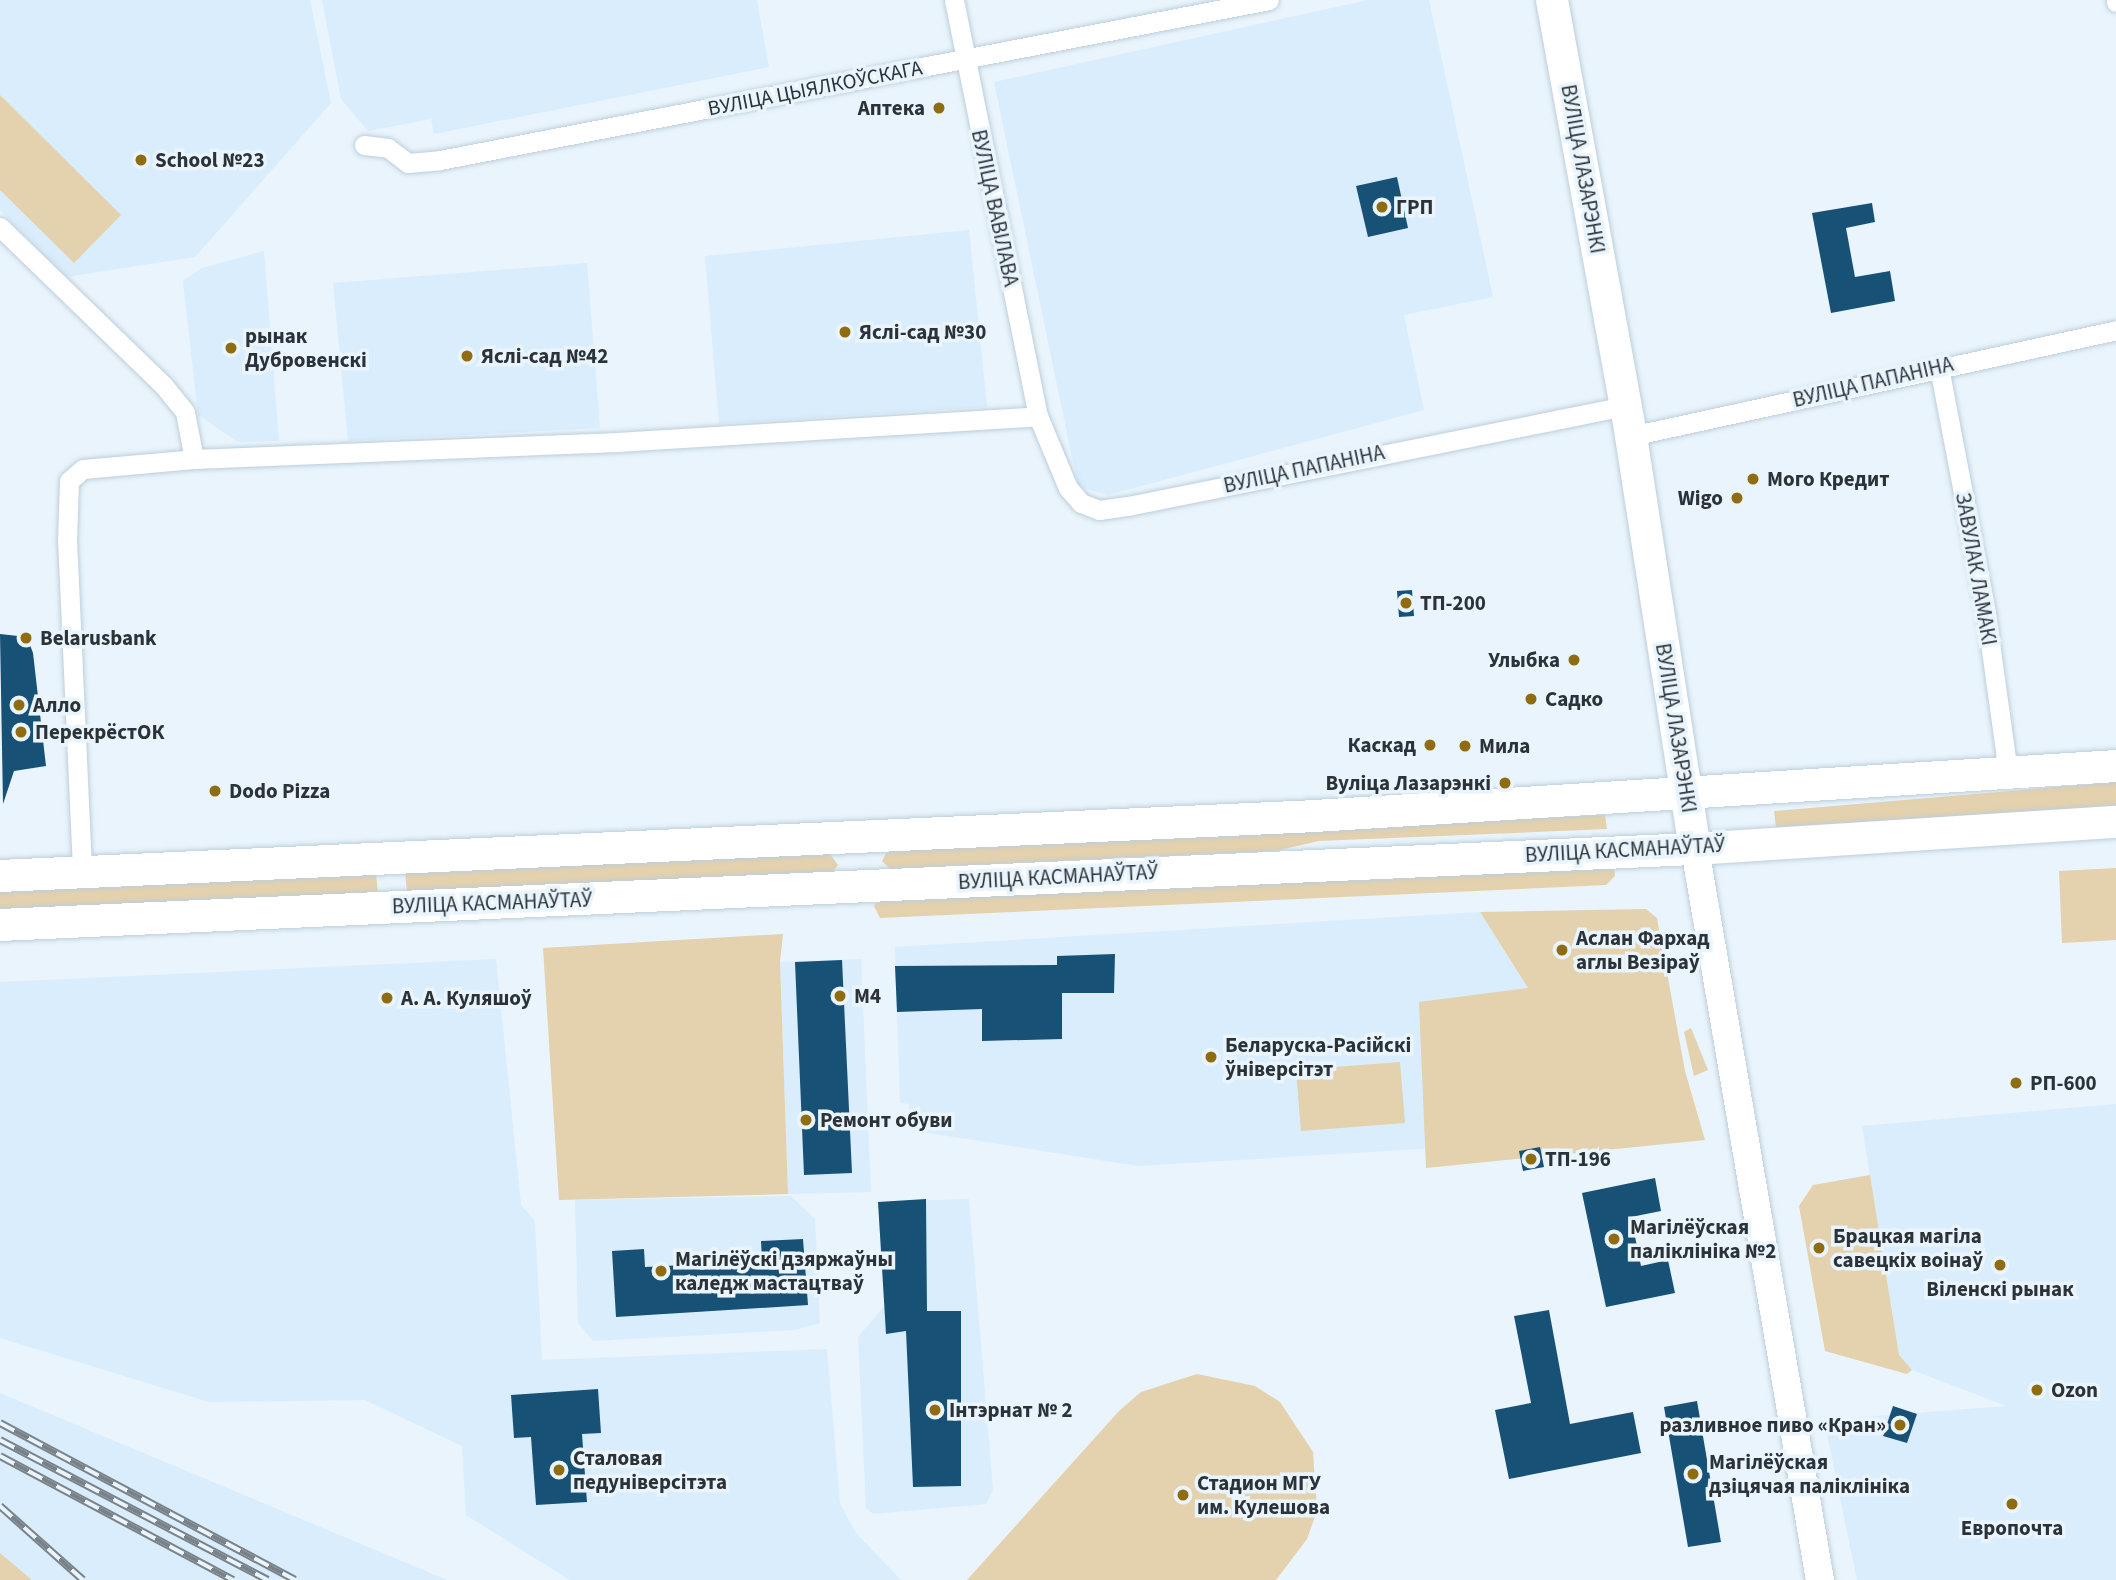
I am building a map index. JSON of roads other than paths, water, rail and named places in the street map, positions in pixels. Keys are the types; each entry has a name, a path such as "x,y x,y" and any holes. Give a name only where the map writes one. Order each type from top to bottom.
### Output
{"main road":[{"name":"ВУЛІЦА ЛАЗАРЭНКІ","path":"1552,0 1628,421 1686,796 1821,1580"},
{"path":"0,876 77,869 426,860 1686,796 2116,766"},
{"name":"ВУЛІЦА КАСМАНАЎТАЎ","path":"0,925 1695,849 2116,822"},
{"path":"0,860 77,869"}],"street":[{"name":"ВУЛІЦА ВАВІЛАВА","path":"954,0 1038,416"},
{"name":"ВУЛІЦА ЦЫЯЛКОЎСКАГА","path":"364,145 388,148 408,163 440,160 1269,0"},
{"path":"0,227 164,386 185,412 194,458"},
{"name":"ВУЛІЦА ПАПАНІНА","path":"1038,416 1068,488 1081,503 1099,510 1939,367 2116,330"},
{"name":"ЗАВУЛАК ЛАМАКІ","path":"1939,367 1986,614 2008,772"},
{"path":"77,869 69,481 83,469 194,458 1038,416"}],"railway":[{"path":"0,1423 295,1580"},
{"path":"0,1440 268,1580"},
{"path":"0,1456 233,1580"},
{"path":"0,1506 83,1580"}],"place":[{"name":"Аптека","path":"939,108"},
{"name":"School №23","path":"141,160"},
{"name":"ГРП","path":"1382,207"},
{"name":"Яслі-сад №30","path":"845,332"},
{"name":"рынак Дубровенскі","path":"231,348"},
{"name":"Яслі-сад №42","path":"467,356"},
{"name":"Мого Кредит","path":"1753,479"},
{"name":"Wigo","path":"1737,498"},
{"name":"ТП-200","path":"1406,603"},
{"name":"Belarusbank","path":"26,638"},
{"name":"Улыбка","path":"1574,660"},
{"name":"Садко","path":"1531,699"},
{"name":"Алло","path":"19,705"},
{"name":"ПерекрёстОК","path":"21,732"},
{"name":"Каскад","path":"1430,745"},
{"name":"Мила","path":"1465,746"},
{"name":"Вуліца Лазарэнкі","path":"1505,783"},
{"name":"Dodo Pizza","path":"215,791"},
{"name":"Аслан Фархад аглы Везіраў","path":"1562,950"},
{"name":"M4","path":"840,996"},
{"name":"А. А. Куляшоў","path":"387,998"},
{"name":"Беларуска-Расійскі ўніверсітэт","path":"1211,1057"},
{"name":"РП-600","path":"2016,1083"},
{"name":"Ремонт обуви","path":"806,1120"},
{"name":"ТП-196","path":"1531,1159"},
{"name":"Магілёўская паліклініка №2","path":"1614,1239"},
{"name":"Брацкая магіла савецкіх воінаў","path":"1819,1248"},
{"name":"Віленскі рынак","path":"2000,1265"},
{"name":"Магілёўскі дзяржаўны каледж мастацтваў","path":"661,1271"},
{"name":"Ozon","path":"2037,1390"},
{"name":"Інтэрнат № 2","path":"935,1410"},
{"name":"разливное пиво «Кран»","path":"1900,1425"},
{"name":"Сталовая педуніверсітэта","path":"559,1470"},
{"name":"Магілёўская дзіцячая паліклініка","path":"1693,1474"},
{"name":"Стадион МГУ им. Кулешова","path":"1183,1495"},
{"name":"Европочта","path":"2012,1504"}]}
